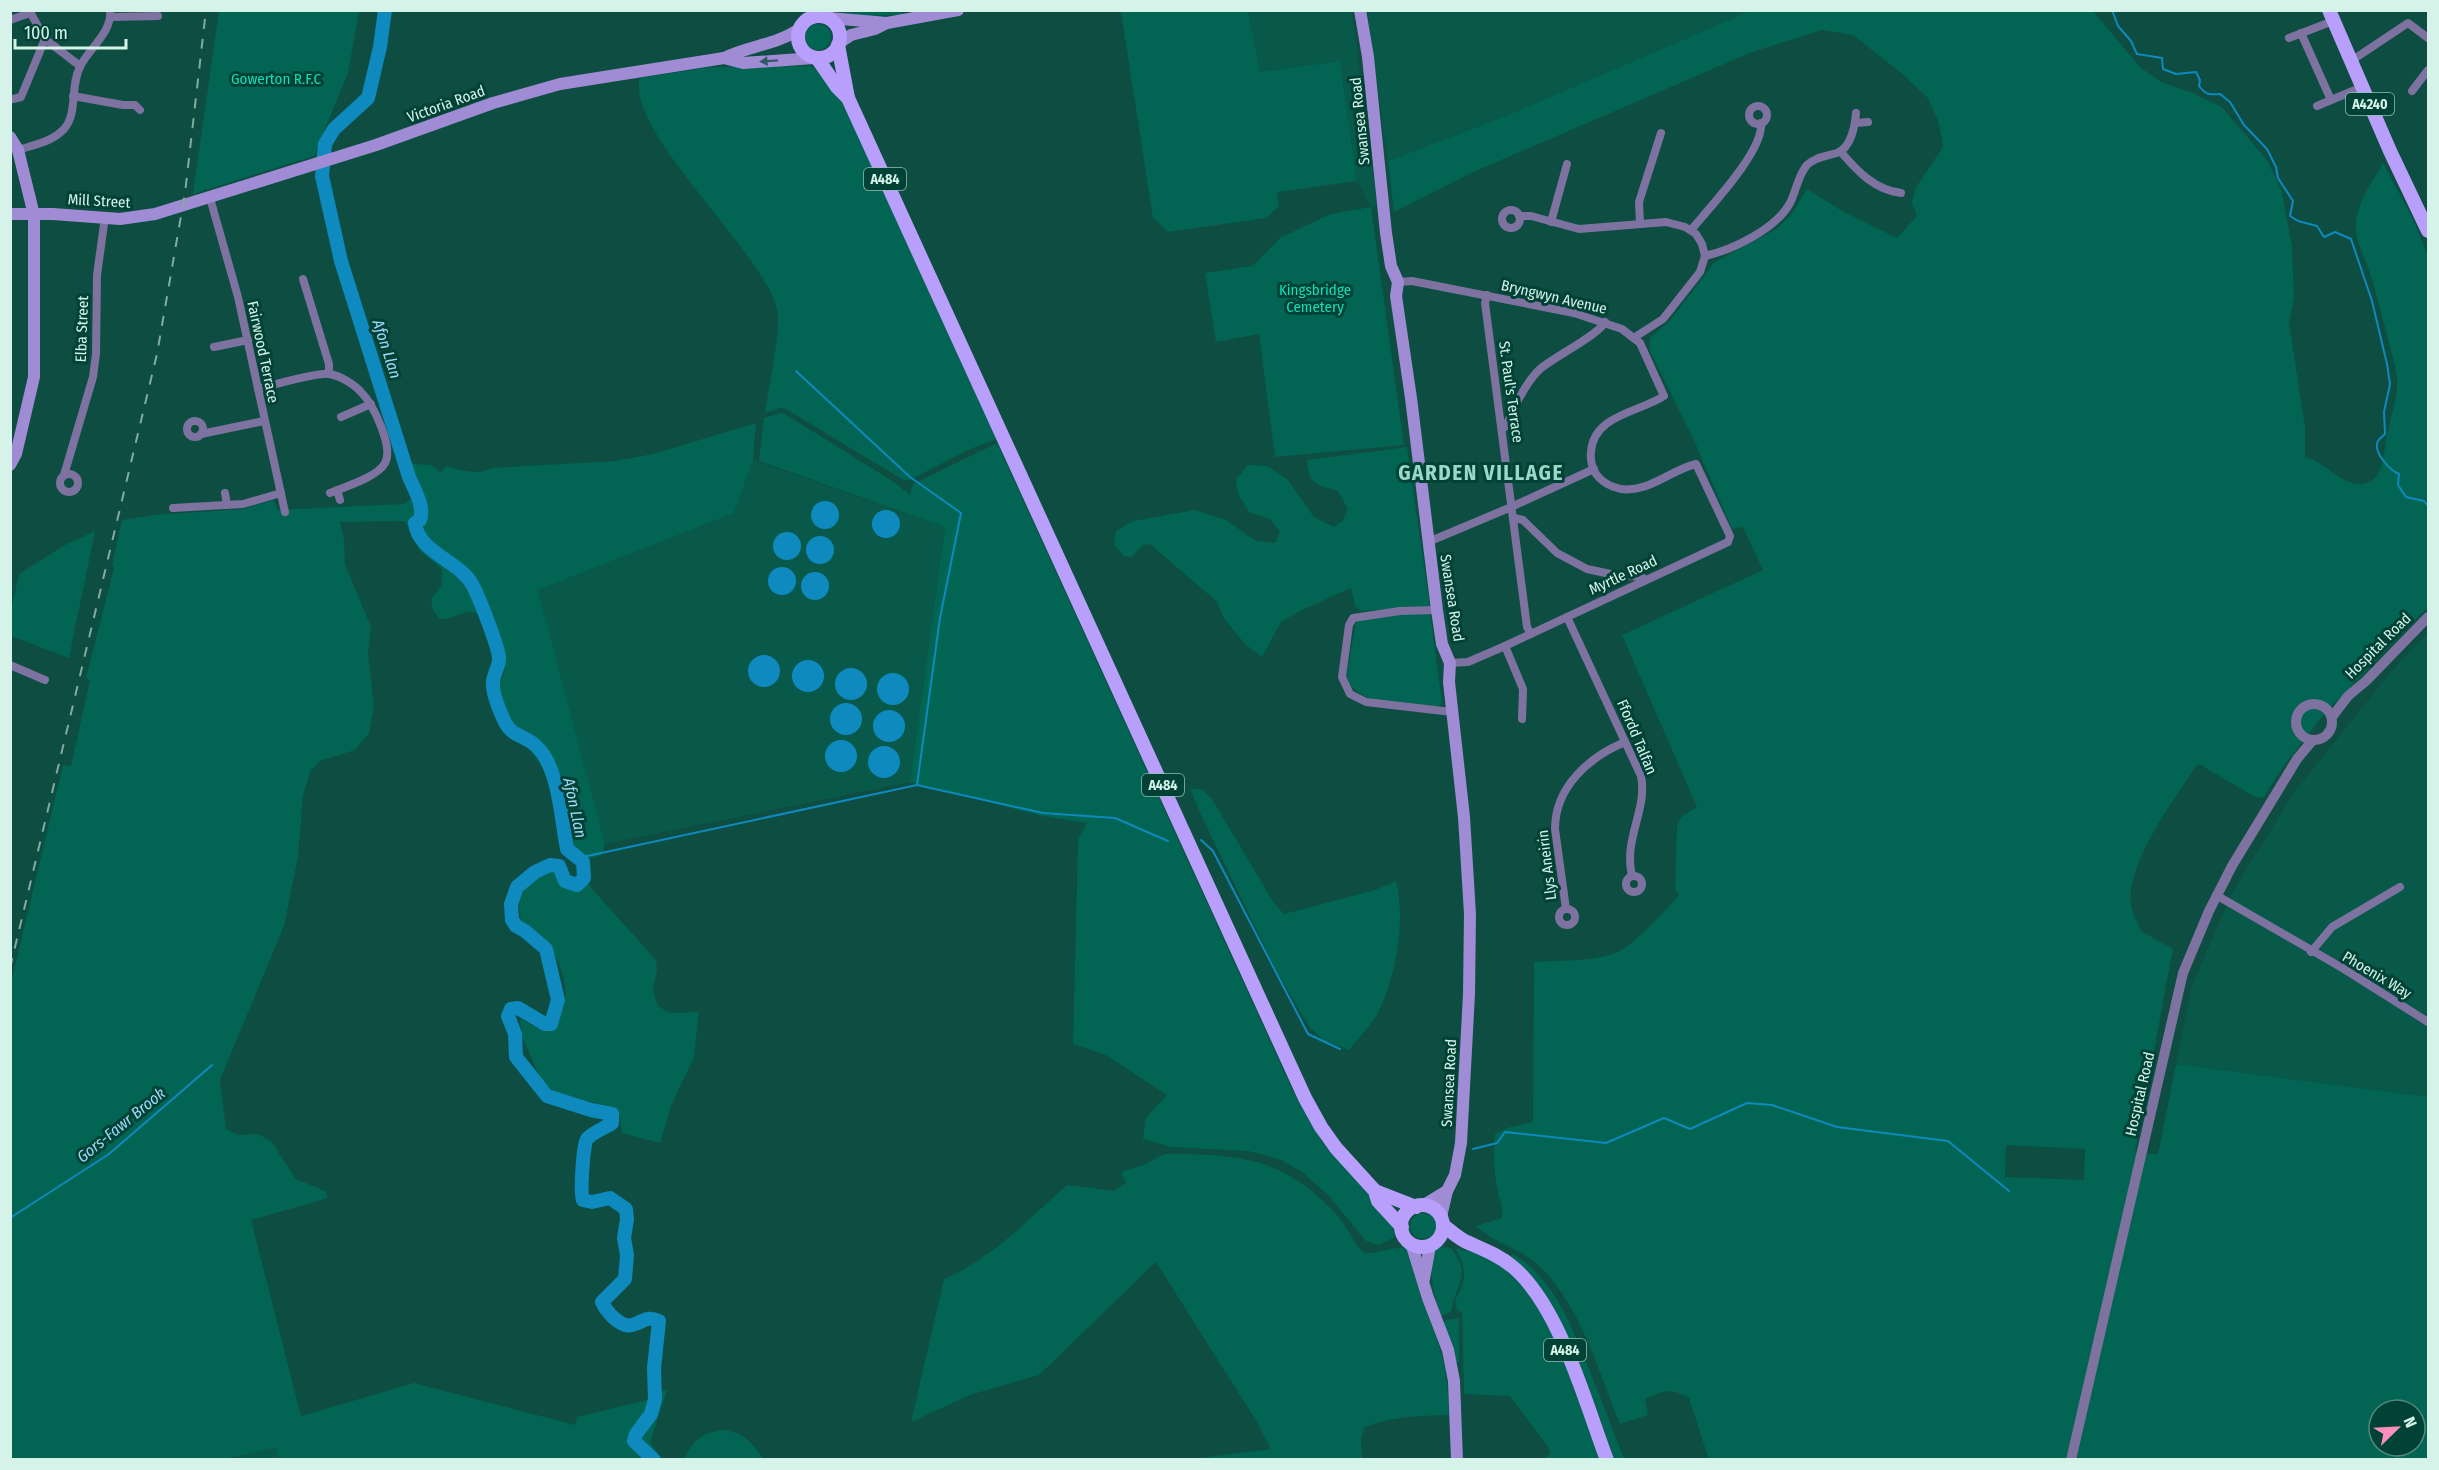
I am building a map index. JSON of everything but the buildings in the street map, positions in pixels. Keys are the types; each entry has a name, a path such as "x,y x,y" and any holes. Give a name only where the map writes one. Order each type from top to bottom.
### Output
{"main road":[{"path":"796,10 799,28 797,37 800,46 808,56 815,58 828,56 851,35 875,29 887,23 958,10"},
{"name":"Swansea Road","path":"1360,10 1368,57 1391,266 1398,282 1396,296 1437,610 1442,644 1450,663 1449,682 1464,817 1470,926 1469,994 1461,1143 1442,1221"},
{"path":"799,28 809,18 823,15 887,23"},
{"path":"823,15 838,28 839,44"},
{"name":"A4240","path":"2331,16 2428,231"},
{"name":"Victoria Road","path":"185,205 332,159 493,103 560,84 724,58 740,50 780,40 799,28"},
{"name":"A484","path":"839,44 848,98 1305,1098 1336,1148 1375,1191 1378,1201 1402,1227 1405,1237 1411,1243 1419,1246 1467,1242"},
{"name":"Victoria Road","path":"724,58 743,63 815,58"},
{"name":"A484","path":"815,58 848,98"},
{"path":"10,137 18,150 34,214 34,377 16,454 10,465"},
{"name":"Mill Street","path":"10,214 132,219 185,205"},
{"name":"A484","path":"1375,1191 1436,1211 1442,1221 1467,1242 1499,1257 1522,1275 1541,1299 1556,1326 1607,1460"},
{"path":"1402,1227 1404,1216 1448,1191"},
{"path":"1424,1280 1442,1221"},
{"path":"1411,1243 1450,1361 1454,1381 1457,1460"}],"street":[{"path":"10,20 29,12 45,39 80,66"},
{"path":"18,150 54,138 66,127 80,66 94,49 110,14 154,14"},
{"path":"2289,38 2331,16"},
{"path":"2351,61 2409,22 2428,38"},
{"path":"2301,33 2331,100"},
{"path":"20,99 45,39"},
{"path":"2412,90 2428,70"},
{"path":"2317,106 2362,87"},
{"path":"74,96 123,105 138,105"},
{"path":"1705,256 1735,248 1782,216 1808,165 1818,158 1841,152 1849,141 1856,123 1856,113"},
{"path":"1856,123 1868,122"},
{"path":"1691,230 1749,159 1760,140 1761,123"},
{"path":"1640,223 1639,202 1654,142 1661,134"},
{"path":"1841,152 1869,181 1894,194"},
{"path":"1551,222 1567,164"},
{"name":"Fairwood Terrace","path":"210,198 248,340 285,512"},
{"path":"1428,542 1594,469 1592,444 1604,426 1664,396 1644,350 1635,337 1664,319 1700,272 1705,256 1700,239 1691,230 1666,222 1579,229 1527,215 1520,216"},
{"name":"Elba Street","path":"64,475 93,377 96,354 97,275 105,217"},
{"name":"Bryngwyn Avenue","path":"1398,282 1412,281 1574,313 1622,328 1635,337"},
{"path":"302,286 329,364 329,374"},
{"name":"St. Paul's Terrace","path":"1487,295 1485,303 1527,627 1530,634"},
{"path":"1502,429 1506,426 1525,388 1539,370 1562,352 1600,330 1605,322"},
{"path":"214,347 248,340"},
{"path":"258,388 329,374 347,381 371,404 388,451 386,463 378,472 333,492 340,500"},
{"path":"341,417 371,404"},
{"path":"201,434 264,421"},
{"name":"Myrtle Road","path":"1450,663 1468,662 1505,646 1730,540 1696,464 1647,486 1630,490 1619,489 1608,484 1594,469"},
{"path":"225,493 227,505"},
{"path":"173,508 243,504 281,493"},
{"path":"1514,518 1523,520 1557,553 1580,566 1599,573 1641,577 1646,580"},
{"path":"1437,610 1400,611 1353,618 1349,625 1342,677 1350,694 1366,702 1452,712"},
{"name":"Ffordd Talfan","path":"1567,616 1641,776 1643,789 1630,849 1632,876"},
{"name":"Hospital Road","path":"2332,717 2348,696 2366,681 2428,617"},
{"path":"1505,646 1523,689 1522,719"},
{"path":"10,664 45,680"},
{"name":"Hospital Road","path":"2320,705 2348,696"},
{"path":"2308,705 2320,705 2329,712 2332,723 2328,734 2312,741 2306,739 2298,730 2296,718 2302,708 2308,705"},
{"name":"Hospital Road","path":"2297,759 2298,730"},
{"name":"Hospital Road","path":"2071,1460 2183,973 2216,895 2297,759 2312,741"},
{"name":"Llys Aneirin","path":"1566,909 1555,829 1555,818 1560,800 1576,775 1585,766 1625,742"},
{"path":"2311,952 2322,936 2332,927 2400,887"},
{"name":"Phoenix Way","path":"2216,895 2344,969 2428,1022"}],"shaded area":[{"path":"1248,11 1352,11 1377,206 1371,207 1357,181 1340,61 1260,72"},
{"path":"1367,11 1750,11 1506,116 1388,161"},
{"path":"753,460 945,527 910,782 605,844 538,590 734,513"},
{"path":"2428,633 2428,1097 2176,1064 2192,986 2231,895 2293,794 2390,673"},
{"path":"276,1446 280,1459 227,1460"}],"green space":[{"name":"Gowerton R.F.C","path":"219,11 359,11 348,73 314,156 193,194"},
{"path":"835,11 901,11 902,15 861,16"},
{"path":"1248,11 1260,72 1340,61 1357,181 1277,192 1279,206 1266,218 1168,232 1153,218 1121,12"},
{"path":"1750,11 2093,11 2140,67 2161,82 2193,93 2222,107 2267,160 2282,192 2292,247 2294,297 2289,323 2305,427 2305,457 2319,463 2346,481 2361,484 2374,479 2381,468 2397,387 2395,364 2356,231 2359,208 2383,163 2413,219 2428,256 2428,607 2326,712 2285,764 2263,798 2255,797 2199,764 2153,832 2136,870 2131,888 2131,904 2141,931 2173,949 2135,1153 2158,1154 2176,1064 2428,1097 2428,1459 1707,1459 1689,1398 1672,1391 1645,1399 1648,1415 1620,1424 1587,1340 1566,1299 1553,1281 1531,1259 1476,1226 1502,1218 1496,1184 1495,1134 1507,1128 1533,1122 1534,962 1584,960 1613,954 1639,937 1679,895 1675,889 1677,826 1681,817 1697,807 1622,635 1763,570 1743,527 1732,529 1693,438 1650,351 1650,338 1670,320 1715,262 1776,229 1791,215 1807,189 1844,212 1897,238 1917,216 1912,203 1915,189 1943,147 1939,123 1928,98 1901,73 1853,35 1822,30 1752,52 1471,173 1394,212 1388,161 1506,116","holes":["2006,1145 2085,1149 2084,1180 2005,1177"]},
{"path":"818,24 827,28 831,37 827,46 818,50 809,46 805,37 809,28"},
{"path":"809,66 828,79 848,114 996,439 968,450 910,480 903,480 786,409 781,408 765,413 776,343 777,309 766,285 748,256 673,159 653,128 641,101 640,78 711,67"},
{"name":"Kingsbridge Cemetery","path":"1371,207 1404,445 1275,457 1259,334 1216,342 1205,273 1252,266 1280,238 1330,214"},
{"path":"779,413 785,414 894,482 910,495 913,484 997,443 1293,1091 1322,1142 1376,1203 1393,1227 1395,1237 1379,1245 1366,1241 1328,1195 1302,1172 1281,1160 1248,1151 1171,1147 1143,1139 1146,1118 1167,1095 1106,1055 1073,1044 1078,840 1087,823 1042,816 910,782 945,527 759,461 764,418"},
{"path":"756,423 753,460 734,513 538,590 605,844 602,855 577,862 569,854 560,835 549,782 507,715 502,703 499,688 505,666 503,649 492,625 482,615 476,613 471,612 440,619 433,611 431,599 441,586 442,569 419,550 415,537 404,521 340,522 344,540 345,564 371,627 368,654 374,707 369,733 355,750 320,761 310,772 303,796 298,857 284,926 220,1080 226,1129 239,1135 258,1134 271,1141 296,1179 325,1191 328,1198 251,1220 301,1416 414,1383 575,1425 577,1417 659,1397 663,1390 667,1391 650,1442 662,1459 280,1460 276,1447 227,1459 11,1460 11,983 63,765 71,766 90,680 86,678 113,572 114,566 112,565 122,520 153,515 244,509 274,500 277,510 403,504 412,498 400,463 431,465 441,472 446,466 481,472 492,468 615,461 653,454"},
{"path":"1407,447 1430,607 1361,611 1355,606 1351,588 1281,622 1262,657 1245,644 1225,620 1216,601 1150,544 1143,545 1132,557 1124,556 1114,545 1116,531 1133,521 1195,510 1226,520 1256,541 1275,543 1280,532 1270,519 1249,512 1238,494 1236,479 1248,465 1267,466 1287,479 1314,517 1334,527 1343,520 1348,509 1338,491 1319,485 1312,479 1307,460"},
{"path":"95,531 69,658 11,636 11,610 19,574 65,545"},
{"path":"1430,612 1442,703 1436,708 1397,704 1383,702 1359,693 1351,685 1347,674 1356,621 1360,617"},
{"path":"1190,788 1203,790 1212,799 1274,903 1284,914 1375,890 1396,881 1400,913 1398,948 1390,982 1375,1018 1349,1050 1323,1040 1309,1026 1277,972"},
{"path":"553,871 569,890 579,891 585,887 587,880 593,890 656,960 657,970 653,991 658,1006 670,1013 699,1012 694,1057 671,1106 660,1143 622,1133 620,1116 610,1107 555,1092 541,1080 522,1036 520,1019 537,1028 548,1028 560,1016 564,1006 565,987 556,958 543,940 521,921 519,907 524,891 537,879"},
{"path":"1164,1154 1214,1155 1257,1162 1277,1169 1315,1194 1339,1218 1364,1253 1402,1247 1408,1250 1444,1364 1449,1415 1396,1419 1365,1427 1361,1438 1362,1459 1192,1459 1271,1449 1255,1419 1156,1262 1039,1375 970,1395 911,1422 944,1279 994,1250 1067,1185 1114,1191 1126,1183 1121,1172 1143,1165"},
{"path":"1423,1213 1432,1217 1436,1226 1432,1235 1423,1239 1414,1235 1410,1226 1414,1217"},
{"path":"1440,1247 1451,1248 1461,1266 1462,1273 1451,1312 1441,1316 1432,1278 1433,1252"},
{"path":"1455,1248 1485,1255 1512,1273 1531,1293 1559,1348 1600,1459 1545,1459 1550,1453 1549,1448 1510,1396 1464,1394 1462,1313 1457,1310 1455,1300 1462,1286 1464,1274 1462,1262"},
{"path":"1513,1254 1539,1275 1559,1302 1574,1332 1624,1459 1614,1459 1585,1378 1561,1323 1530,1275 1510,1256"},
{"path":"1459,1318 1459,1362 1456,1363 1443,1323 1446,1320"},
{"path":"725,1430 748,1440 763,1459 684,1459 700,1438"}],"water":[{"path":"825,501 835,505 839,515 835,525 825,529 815,525 811,515 815,505"},
{"path":"886,510 896,514 900,524 896,534 886,538 876,534 872,524 876,514"},
{"path":"787,532 797,536 801,546 797,556 787,560 777,556 773,546 777,536"},
{"path":"820,536 830,540 834,550 830,560 820,564 810,560 806,550 810,540"},
{"path":"782,567 792,571 796,581 792,591 782,595 772,591 768,581 772,571"},
{"path":"815,572 825,576 829,586 825,596 815,600 805,596 801,586 805,576"},
{"path":"764,655 775,660 780,671 775,682 764,687 753,682 748,671 753,660"},
{"path":"808,660 819,665 824,676 819,687 808,692 797,687 792,676 797,665"},
{"path":"851,668 862,673 867,684 862,695 851,700 840,695 835,684 840,673"},
{"path":"893,673 904,678 909,689 904,700 893,705 882,700 877,689 882,678"},
{"path":"846,703 857,708 862,719 857,730 846,735 835,730 830,719 835,708"},
{"path":"889,710 900,715 905,726 900,737 889,742 878,737 873,726 878,715"},
{"path":"841,740 852,745 857,756 852,767 841,772 830,767 825,756 830,745"},
{"path":"884,746 895,751 900,762 895,773 884,778 873,773 868,762 873,751"}],"waterway":[{"name":"Afon Llan","path":"385,10 380,47 368,98 334,129 325,144 322,176 341,261 409,477 420,504 420,520 415,523 418,533 431,549 458,568 472,584 498,650 499,660 493,687 500,710 510,729 531,742 544,755 554,780 567,849 583,862 584,878 577,885 565,881 559,866 550,865 535,872 517,887 511,904 512,920 516,926 546,949 558,1000 551,1024 545,1024 518,1008 511,1009 508,1016 515,1034 516,1057 547,1096 612,1114 612,1123 587,1139 582,1169 582,1196 583,1200 592,1202 610,1198 626,1209 625,1279 602,1302 604,1306 614,1318 623,1324 632,1325 648,1319 659,1321 654,1368 655,1399 651,1414 636,1434 634,1441 654,1460"},
{"path":"2112,10 2118,26 2131,41 2137,54 2162,58 2163,69 2176,74 2196,72 2200,80 2199,86 2206,93 2220,94 2230,102 2244,125 2267,149 2276,167 2278,178 2293,201 2290,216 2298,221 2317,226 2324,237 2335,232 2351,239 2372,301 2390,384 2384,412 2385,434 2378,441 2378,450 2387,465 2399,474 2398,485 2406,497 2424,501 2428,506"},
{"path":"796,371 910,477 961,513 940,618 917,785"},
{"path":"578,858 917,785 1043,813 1115,818 1168,841"},
{"path":"1201,840 1213,851 1308,1034 1340,1049"},
{"name":"Gors-Fawr Brook","path":"10,1218 109,1154 212,1065"},
{"path":"1473,1149 1497,1143 1505,1132 1606,1143 1664,1118 1690,1129 1747,1103 1772,1105 1837,1127 1948,1141 2009,1191"}],"railway":[{"path":"10,968 157,354 185,193 206,10"}],"district":[{"name":"GARDEN VILLAGE","path":"1481,473"}]}
